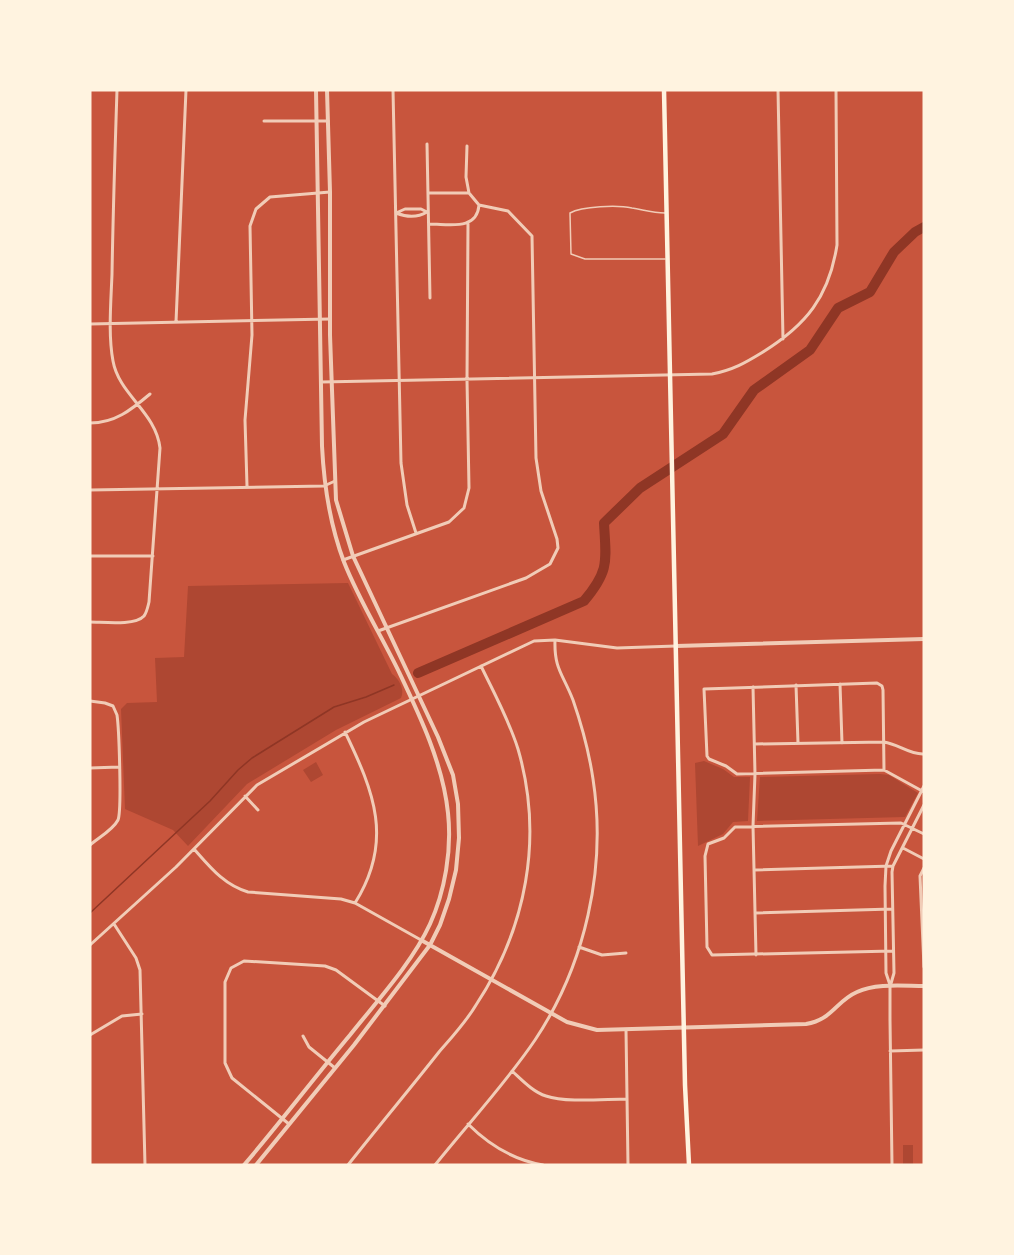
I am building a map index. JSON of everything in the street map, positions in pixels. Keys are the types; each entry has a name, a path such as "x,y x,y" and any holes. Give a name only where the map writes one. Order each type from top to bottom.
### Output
{"main road":[{"path":"664,90 684,1029 689,1165"}],"street":[{"path":"90,622 129,622 143,617 149,602 158,489 159,439 157,431 121,383 112,359 117,90"},
{"path":"176,322 186,90"},
{"path":"243,1165 377,1002 421,940 430,925 446,870 448,813 436,760 343,560 324,486 316,90"},
{"path":"256,1165 385,1006 430,945 440,925 456,870 460,822 453,775 438,737 353,556 336,500 330,319 327,90"},
{"path":"393,90 403,479 407,506 416,533"},
{"path":"778,90 783,339"},
{"path":"321,382 669,376 730,371 783,339 806,318 819,302 834,266 837,245 836,90"},
{"path":"264,121 328,121"},
{"path":"427,144 430,298"},
{"path":"378,631 526,578 547,567 555,557 558,548 538,478 532,236 508,211 479,205 469,193 466,177 467,146"},
{"path":"247,486 244,420 252,321 250,226 256,209 262,202 277,195 330,192"},
{"path":"429,193 469,193"},
{"path":"429,224 468,224 474,219 479,205"},
{"path":"396,213 404,216 421,215 427,212"},
{"path":"343,560 449,522 458,516 466,502 469,488 468,224"},
{"path":"90,324 330,319"},
{"path":"90,423 112,421 123,416 150,394"},
{"path":"90,490 324,486 335,481"},
{"path":"90,556 153,556"},
{"path":"90,945 194,849 258,784 345,732 534,641 555,640 603,647 924,639"},
{"path":"435,1165 535,1040 551,1014 579,947 590,906 595,877 598,818 591,760 572,697 556,664 555,640"},
{"path":"348,1165 475,1007 492,980 507,948 524,894 530,847 530,819 526,786 517,747 507,719 481,666"},
{"path":"884,770 882,686 877,683 704,689 707,756 726,766 732,772 754,774 884,770 923,792"},
{"path":"840,684 842,743"},
{"path":"796,685 798,744"},
{"path":"753,687 756,955"},
{"path":"90,701 113,706 118,719 119,767 119,818 90,846"},
{"path":"345,732 365,773 376,813 376,841 372,867 355,903"},
{"path":"754,744 884,742 894,743 914,754 924,754"},
{"path":"90,768 119,767"},
{"path":"890,987 886,973 886,866 891,851 923,792 924,786"},
{"path":"245,796 258,810"},
{"path":"892,1165 890,987 894,973 893,866 924,806"},
{"path":"893,951 712,955 707,947 705,855 708,844 724,838 735,827 753,825 905,824 924,834"},
{"path":"903,848 924,859"},
{"path":"194,849 222,878 236,888 259,893 327,897 355,903 551,1014 582,1027 597,1030 816,1023 826,1018 848,997 858,991 924,986"},
{"path":"754,870 893,866"},
{"path":"924,868 920,876 924,967"},
{"path":"755,913 892,909"},
{"path":"114,924 141,970 145,1165"},
{"path":"579,947 602,955 626,953"},
{"path":"290,1124 232,1078 228,1071 225,1063 225,981 231,968 244,961 325,966 336,970 385,1006"},
{"path":"90,1035 122,1016 142,1014"},
{"path":"626,1029 628,1165"},
{"path":"303,1036 309,1047 335,1068"},
{"path":"890,1051 924,1050"},
{"path":"511,1071 536,1092 558,1099 627,1099"},
{"path":"468,1124 505,1152 522,1160 543,1165"}],"lane":[{"path":"666,213 651,213 631,207 583,208 570,213 571,254 585,259 667,259"}],"shaded area":[{"path":"348,583 392,674 401,684 401,698 336,730 247,784 188,846 173,830 125,809 121,709 127,703 157,702 155,658 184,657 188,586"},
{"path":"704,761 723,769 734,777 750,777 748,821 733,822 723,834 698,846 695,763"},
{"path":"316,762 323,775 311,782 303,770"},
{"path":"889,775 918,793 905,817 757,821 760,777"},
{"path":"903,1145 913,1145 913,1165 903,1165"}],"waterway":[{"path":"418,673 584,601 602,573 605,556 604,523 640,488 723,434 754,390 810,350 838,308 870,292 894,252 915,232 924,227"},
{"path":"90,913 210,801 252,758 334,707 394,685"}]}
